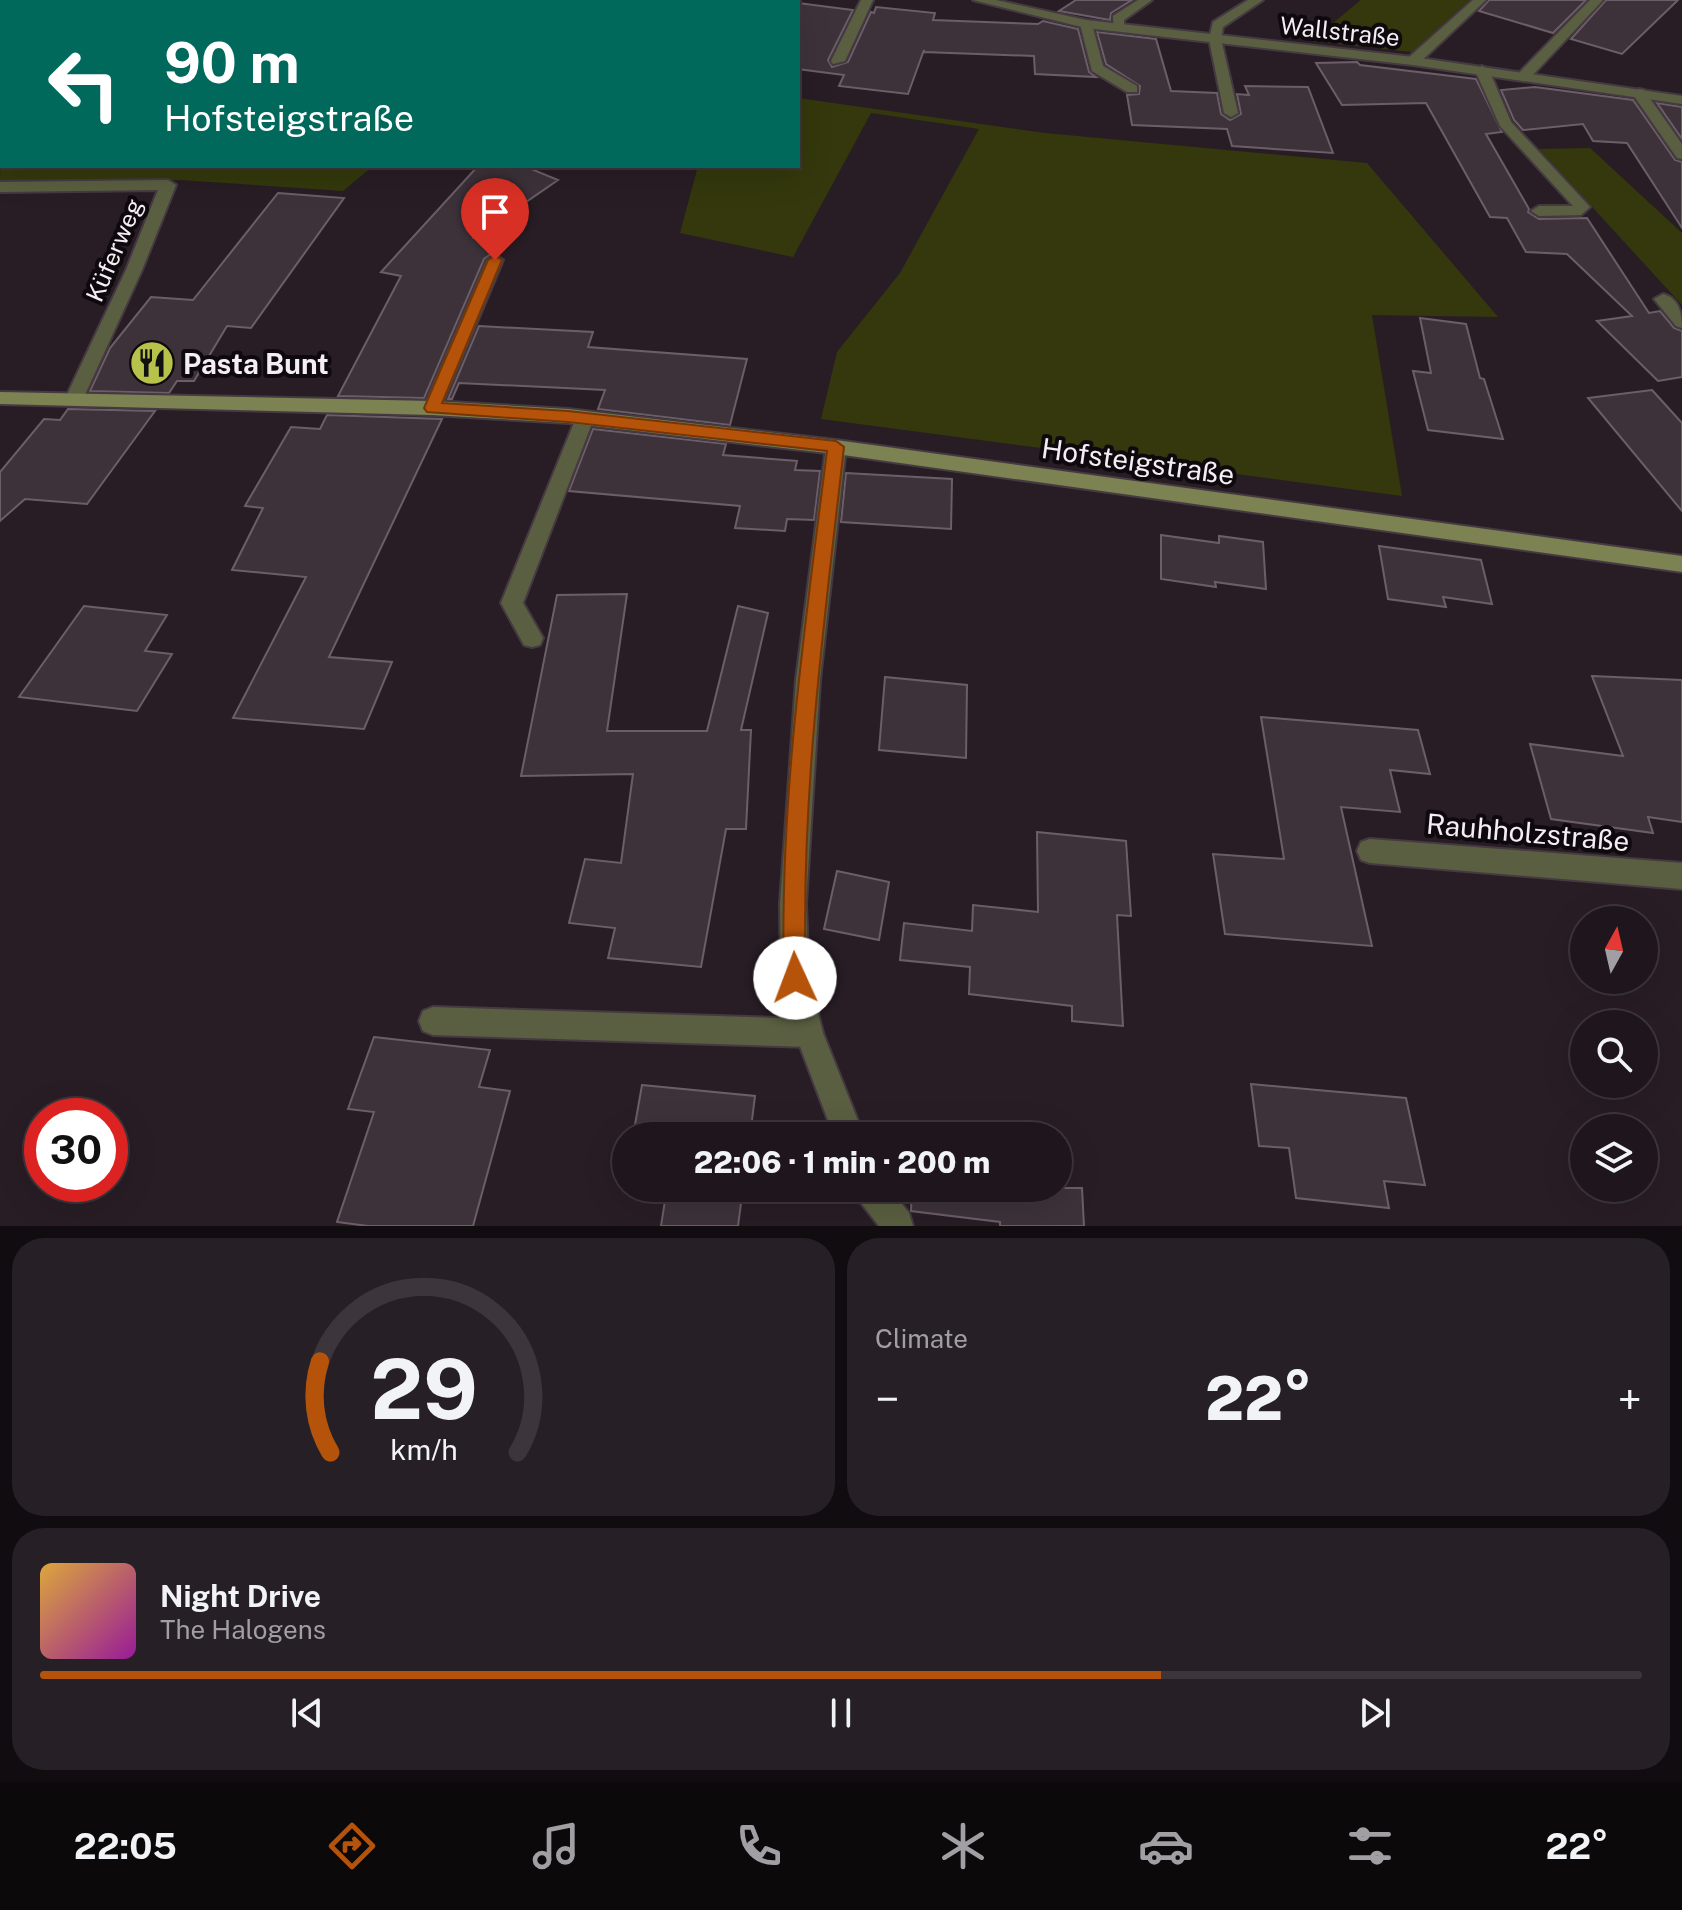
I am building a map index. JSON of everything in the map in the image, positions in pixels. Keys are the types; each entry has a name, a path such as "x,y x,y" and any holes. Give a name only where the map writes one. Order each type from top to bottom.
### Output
{"main road":[{"name":"Hofsteigstraße","path":"1,399 432,408 585,418 836,447 1682,564"}],"street":[{"path":"838,61 867,0"},
{"name":"Wallstraße","path":"979,0 1086,24 1413,61 1682,100"},
{"path":"1119,28 1117,19 1146,0"},
{"name":"Wallstraße","path":"1215,39 1217,25 1257,0"},
{"name":"Wallstraße","path":"1413,61 1480,0"},
{"path":"1524,76 1597,0"},
{"path":"1086,24 1097,68 1132,89"},
{"path":"1215,39 1231,113"},
{"path":"1482,70 1505,123 1582,207 1575,212 1539,211"},
{"path":"1639,93 1682,155"},
{"name":"Küferweg","path":"0,187 168,185 134,270 74,399"},
{"path":"432,408 495,260"},
{"path":"1663,299 1682,322"},
{"path":"532,638 512,603 585,418"},
{"path":"836,447 808,680 793,904 795,978 809,1033 844,1122"},
{"name":"Rauhholzstraße","path":"1370,851 1682,876"},
{"path":"433,1021 809,1033"},
{"path":"880,1202 898,1224"}],"green space":[{"path":"1361,0 1470,0 1412,52 1311,41"},
{"path":"800,98 1045,133 1367,163 1498,317 1372,315 1402,496 821,419 837,352 900,273 979,129 871,113 793,257 680,233 697,168 800,168"},
{"path":"1590,148 1682,233 1682,305 1539,149"},
{"path":"0,168 371,168 343,191 181,180 0,182"}],"building":[{"path":"1076,0 1132,0 1111,13 1110,20 1059,11"},
{"path":"1489,0 1586,0 1553,33 1479,11"},
{"path":"1606,0 1678,0 1622,54 1571,39"},
{"path":"800,3 853,10 828,60 832,67 848,62 876,7 935,13 933,20 1038,24 1043,21 1078,29 1089,72 1096,77 1035,74 1034,56 924,50 908,94 839,86 844,75 800,69"},
{"path":"1097,32 1156,39 1171,91 1217,93 1221,114 1230,120 1241,114 1237,94 1249,95 1245,86 1308,87 1333,153 1232,146 1227,129 1132,125 1127,95 1139,94 1140,86 1106,64"},
{"path":"1357,62 1360,65 1476,79 1502,132 1486,134 1528,212 1539,219 1587,218 1649,313 1660,311 1674,328 1682,331 1682,377 1658,381 1597,321 1632,316 1567,254 1526,252 1507,218 1490,217 1426,103 1342,105 1316,63"},
{"path":"1535,87 1633,100 1675,160 1682,162 1682,228 1627,143 1593,141 1583,124 1523,130 1514,120 1501,90"},
{"path":"1657,103 1682,107 1682,139"},
{"path":"476,168 529,168 558,180 474,238 499,242 494,252 484,259 424,398 338,396 401,276 381,272"},
{"path":"278,193 344,198 251,328 227,326 194,381 177,381 169,393 90,391 110,348 151,297 193,300"},
{"path":"1420,318 1466,324 1480,378 1484,379 1503,439 1428,430 1413,371 1431,373"},
{"path":"479,326 593,332 588,347 747,359 730,425 598,409 605,390 459,383 452,399 448,399"},
{"path":"1652,390 1682,423 1682,511 1588,398"},
{"path":"68,409 155,411 87,504 25,499 0,521 0,472 44,419 60,420"},
{"path":"327,415 442,419 329,657 392,662 364,729 233,718 306,577 232,570 263,508 245,506 291,427 320,429"},
{"path":"593,429 726,444 723,455 797,461 795,470 820,471 814,520 787,519 785,531 735,528 740,506 569,491"},
{"path":"846,473 952,479 951,529 841,522"},
{"path":"1161,535 1219,543 1219,536 1263,542 1266,589 1215,582 1216,587 1161,579"},
{"path":"1379,546 1481,560 1492,604 1443,597 1446,607 1388,599"},
{"path":"627,594 607,731 707,731 738,606 768,613 741,730 751,730 746,829 726,829 701,967 608,958 615,928 569,923 585,859 621,863 633,774 521,776 557,595"},
{"path":"84,606 167,615 145,651 172,654 137,711 19,697"},
{"path":"1592,676 1682,680 1682,822 1648,817 1653,833 1551,819 1530,744 1623,756"},
{"path":"885,677 967,685 966,758 879,750"},
{"path":"1261,717 1418,730 1430,774 1390,770 1400,812 1341,807 1372,946 1225,934 1213,854 1284,859"},
{"path":"1037,832 1126,841 1131,916 1117,915 1123,1026 1072,1021 1072,1006 969,994 970,967 900,960 904,923 972,931 973,905 1038,912"},
{"path":"837,871 889,882 879,940 824,929"},
{"path":"374,1037 490,1050 479,1087 510,1091 473,1226 368,1226 337,1222 374,1112 348,1109"},
{"path":"1251,1084 1406,1098 1425,1185 1384,1181 1389,1208 1296,1198 1289,1148 1259,1146"},
{"path":"642,1085 755,1096 752,1122 635,1122"},
{"path":"1072,1188 1082,1188 1084,1226 1000,1226 1000,1222 911,1211 911,1202 1072,1202"},
{"path":"665,1202 741,1202 738,1226 661,1226"}],"place":[{"name":"Pasta Bunt","path":"152,363"}],"route":[{"path":"495,260 432,408 568,416 836,447 808,680 793,904 795,978"}]}
